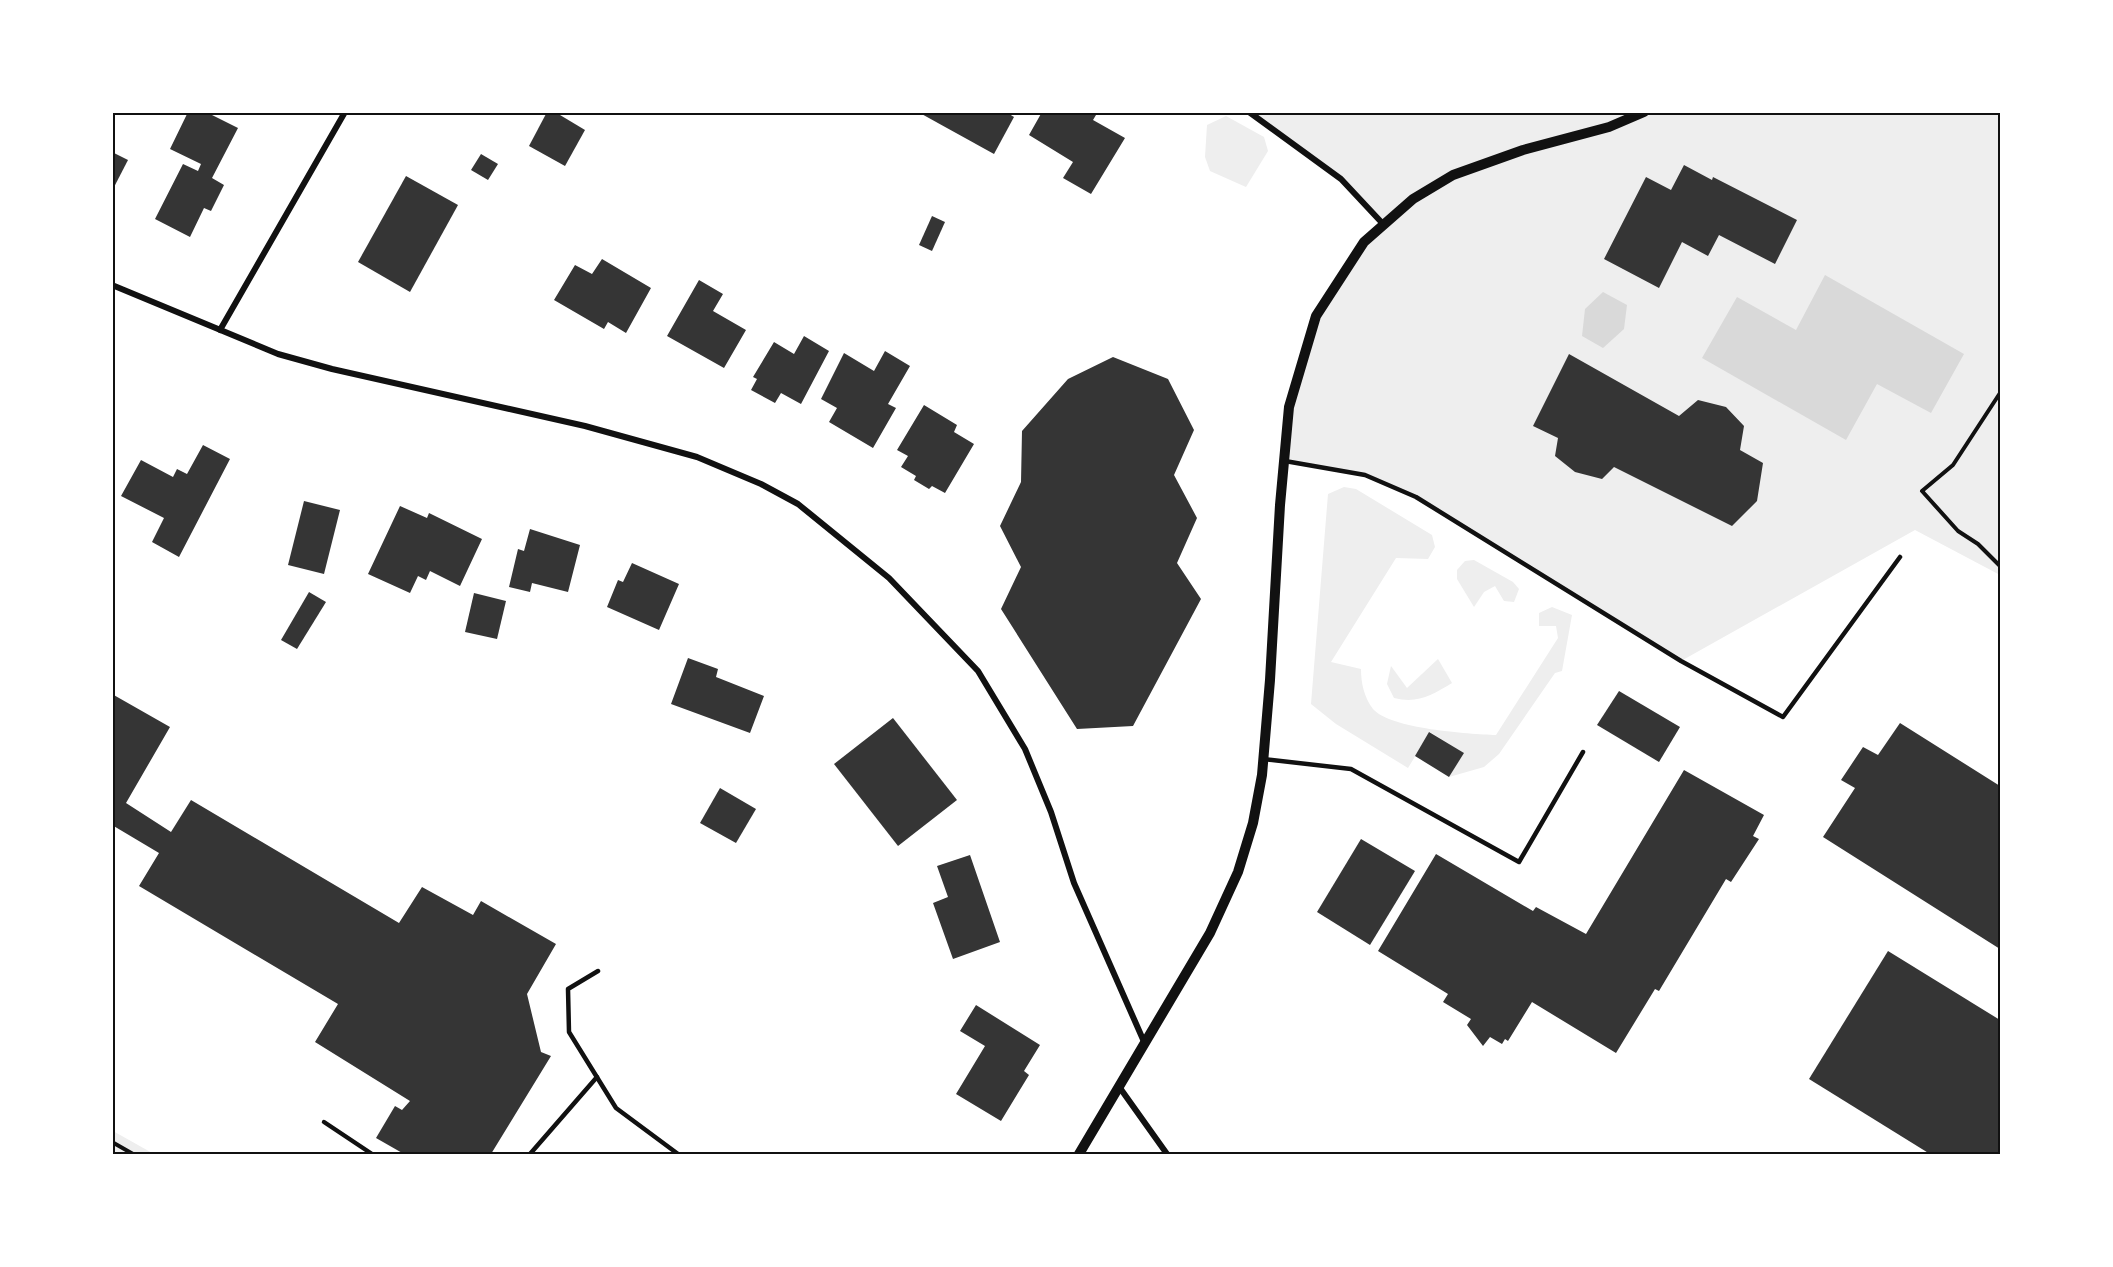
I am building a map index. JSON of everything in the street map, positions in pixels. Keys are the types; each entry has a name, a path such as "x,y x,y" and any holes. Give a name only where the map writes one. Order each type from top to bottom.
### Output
{"street":[{"path":"220,330 345,112"},
{"path":"1249,112 1341,179 1384,225"},
{"path":"1079,1155 1210,933 1238,872 1253,823 1263,759 1289,407 1316,316 1364,242 1413,199 1453,175 1522,150 1609,127 1644,112"},
{"path":"112,285 279,354 332,369 585,426 697,457 762,484 798,504 889,578 978,671 1025,749 1051,812 1074,883 1145,1044"},
{"path":"1120,1088 1167,1155"}],"lane":[{"path":"1285,461 1322,465 1365,475 1416,497 1681,661 1784,717 1900,557"},
{"path":"1263,759 1351,769 1519,862 1583,752"},
{"path":"598,971 568,989 569,1032 616,1108 678,1155"},
{"path":"530,1155 597,1077"},
{"path":"324,1122 372,1155"}],"path":[{"path":"2001,393 1953,465 1922,491 1958,531 1978,544 2001,566"},
{"path":"112,1142 133,1155"}],"shaded area":[{"path":"1249,113 2000,113 2000,575 1915,530 1681,661 1416,497 1365,475 1285,461 1289,407 1330,292 1383,225 1348,185"},
{"path":"1226,116 1264,137 1268,151 1246,187 1210,171 1205,157 1207,125"},
{"path":"1825,275 1964,354 1931,413 1877,384 1846,440 1702,358 1737,297 1796,330"},
{"path":"1603,292 1627,305 1624,329 1603,348 1582,336 1585,309"},
{"path":"1344,487 1356,489 1432,535 1435,547 1428,559 1396,558 1331,662 1361,669 1362,685 1367,700 1382,716 1412,726 1496,735 1558,638 1556,626 1539,626 1539,613 1552,607 1572,615 1562,671 1555,673 1499,754 1484,767 1449,777 1464,753 1430,732 1408,768 1336,724 1311,704 1328,494"},
{"path":"1474,560 1513,582 1519,589 1514,602 1504,601 1495,586 1484,592 1474,607 1457,579 1457,570 1465,561"},
{"path":"1438,659 1452,683 1431,695 1418,699 1394,698 1387,684 1391,666 1407,688"},
{"path":"113,1131 154,1154 113,1154"}],"building":[{"path":"188,112 206,112 238,128 212,178 224,185 211,211 204,208 190,237 155,219 183,164 198,171 201,164 170,149"},
{"path":"547,112 555,112 585,130 565,166 529,146"},
{"path":"918,112 1006,112 1014,117 994,154"},
{"path":"1042,112 1092,112 1096,115 1093,120 1125,138 1091,194 1063,178 1073,162 1029,135"},
{"path":"112,152 128,160 112,191"},
{"path":"481,154 498,164 488,180 471,170"},
{"path":"1684,165 1712,180 1713,177 1797,220 1775,264 1719,235 1708,256 1682,242 1659,288 1604,259 1646,177 1671,190"},
{"path":"406,176 458,205 410,292 358,262"},
{"path":"932,216 945,222 932,251 919,245"},
{"path":"602,259 651,288 626,333 608,322 604,329 554,300 575,265 592,274"},
{"path":"699,280 723,294 713,311 746,330 724,368 667,336"},
{"path":"804,336 829,351 801,404 781,393 775,403 751,390 757,379 753,377 774,342 794,354"},
{"path":"885,351 910,366 888,404 896,408 873,448 829,422 837,408 821,399 844,353 874,371"},
{"path":"1569,354 1679,416 1698,400 1726,407 1744,426 1740,450 1763,463 1757,501 1732,526 1614,467 1602,479 1575,472 1555,456 1558,438 1533,426"},
{"path":"1113,357 1168,379 1194,430 1174,475 1197,518 1177,563 1201,599 1133,726 1077,729 1001,609 1021,567 1000,526 1021,482 1022,431 1068,379"},
{"path":"924,405 957,425 954,432 974,444 945,493 932,486 929,489 914,480 916,476 901,467 908,456 897,450"},
{"path":"203,445 230,459 179,557 152,542 164,518 121,496 141,460 173,477 177,469 187,474"},
{"path":"304,501 340,510 324,574 288,565"},
{"path":"400,506 427,518 429,513 482,539 460,586 430,571 426,580 418,576 410,593 368,574"},
{"path":"530,529 580,545 568,592 532,583 530,592 509,587 518,549 524,551"},
{"path":"632,563 679,584 659,630 607,607 618,580 623,582"},
{"path":"309,592 326,602 297,649 281,640"},
{"path":"474,593 506,601 497,639 465,632"},
{"path":"688,658 718,669 716,677 764,696 750,733 671,704"},
{"path":"1619,691 1680,727 1659,762 1597,725"},
{"path":"112,694 170,727 126,803 171,832 191,800 399,923 422,887 473,915 481,901 556,944 527,994 541,1052 551,1056 491,1154 404,1154 376,1138 395,1106 402,1110 410,1101 315,1042 338,1004 139,886 159,853 112,825"},
{"path":"893,718 957,800 898,846 834,764"},
{"path":"1900,723 2000,786 2000,949 1823,837 1855,788 1841,780 1863,747 1878,755"},
{"path":"1429,732 1464,753 1449,777 1415,756"},
{"path":"1684,770 1764,815 1753,836 1759,839 1731,882 1726,879 1659,991 1655,989 1616,1053 1532,1002 1508,1041 1505,1039 1502,1044 1490,1037 1483,1046 1467,1025 1471,1019 1443,1002 1448,994 1378,951 1436,854 1533,911 1536,907 1586,934"},
{"path":"720,788 756,809 736,843 700,823"},
{"path":"1361,839 1415,871 1370,945 1317,912"},
{"path":"970,855 1000,942 953,959 933,903 948,897 937,866"},
{"path":"1888,951 2000,1020 2000,1154 1930,1154 1809,1079"},
{"path":"976,1005 1040,1045 1024,1071 1029,1075 1001,1121 956,1094 985,1046 960,1031"}]}
